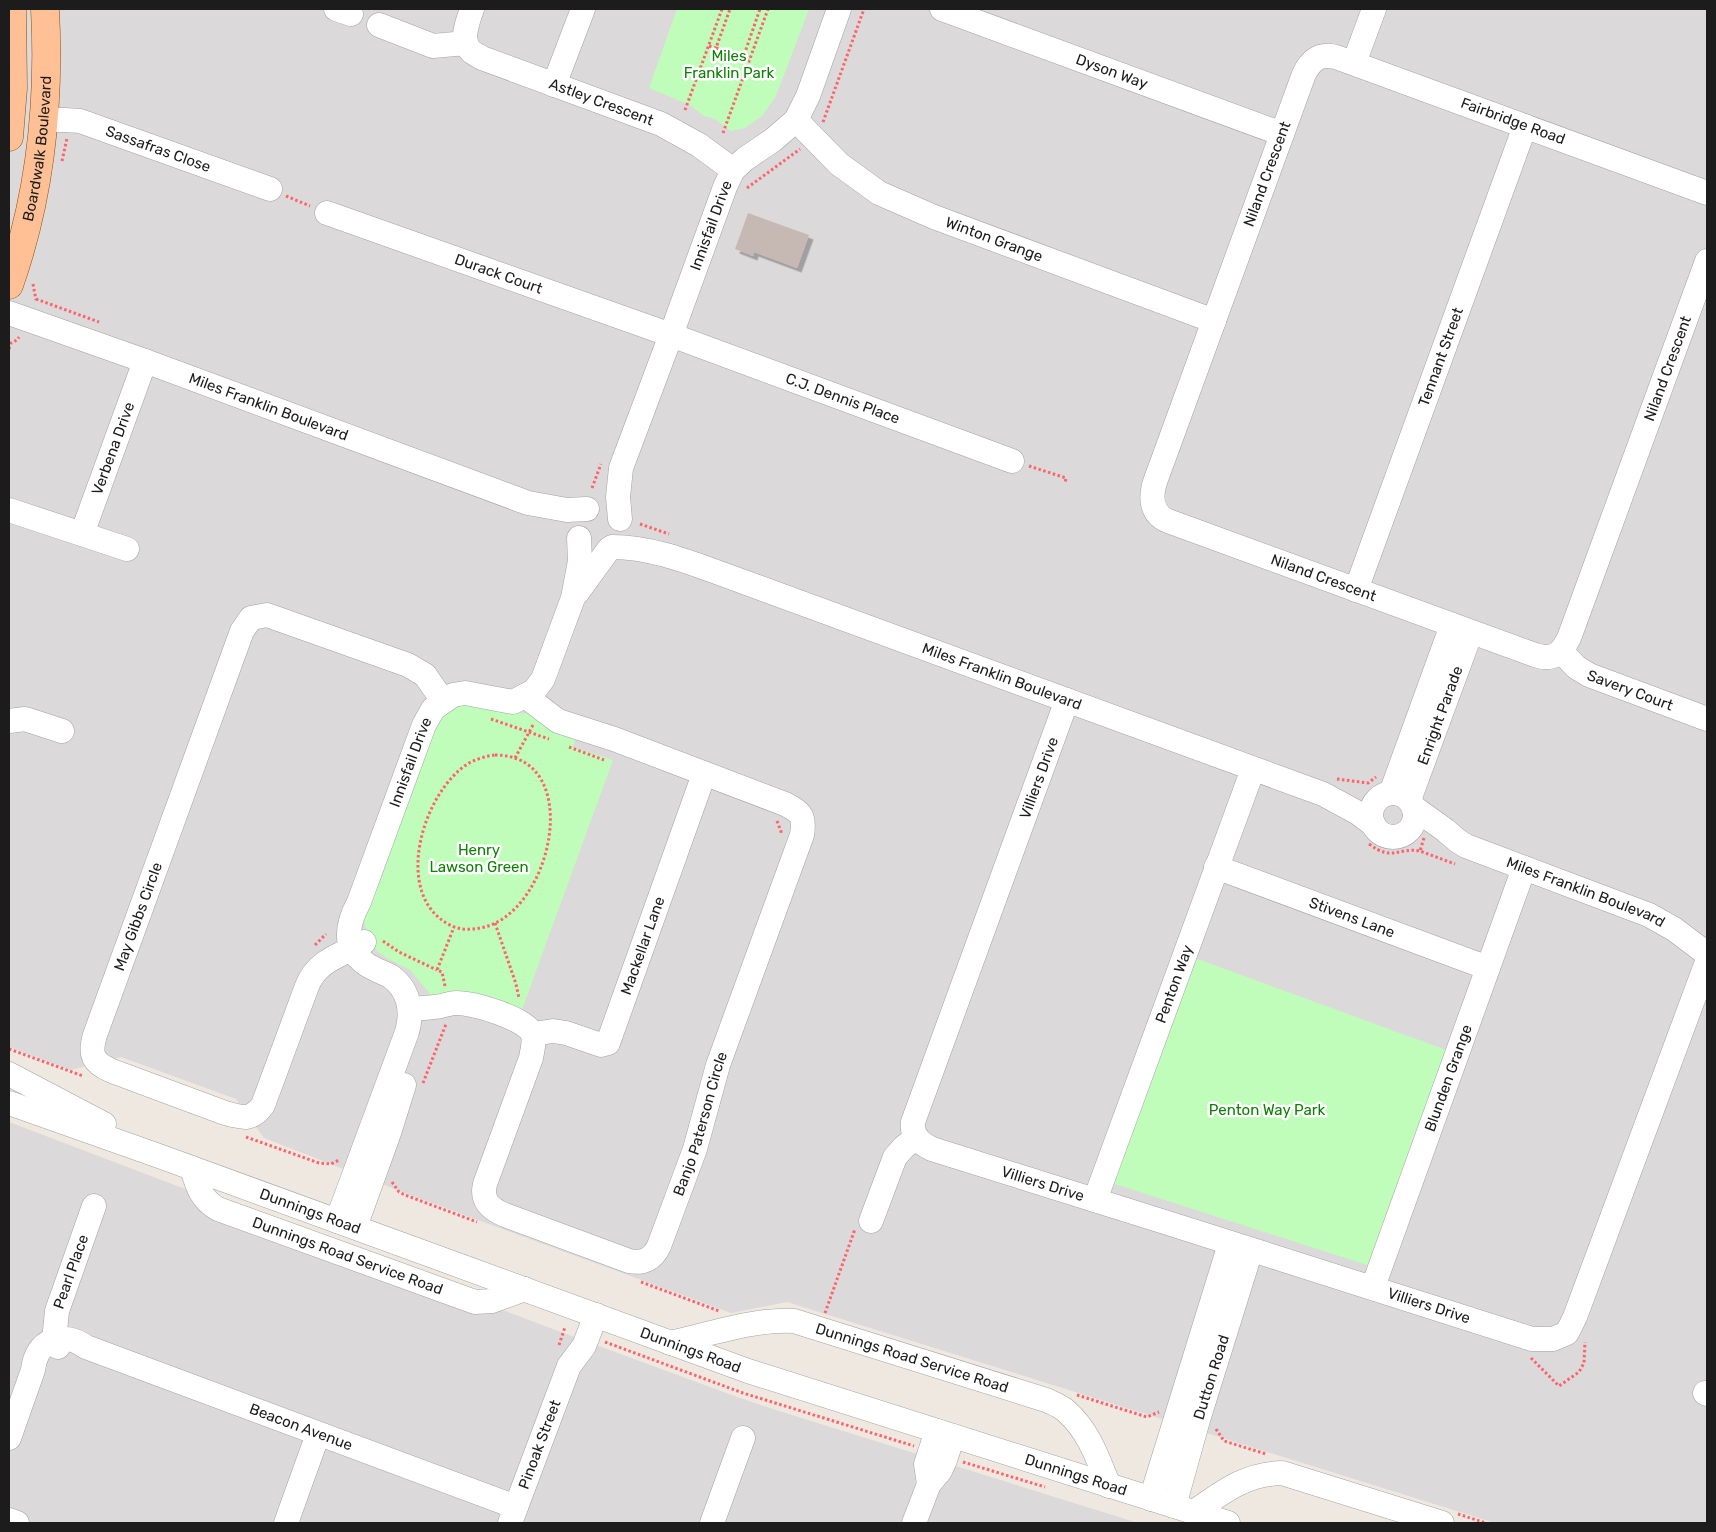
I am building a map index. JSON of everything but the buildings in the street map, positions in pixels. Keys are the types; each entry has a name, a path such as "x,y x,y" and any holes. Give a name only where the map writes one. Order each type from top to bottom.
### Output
{"main road":[{"name":"Boardwalk Boulevard","path":"9,137 13,88 12,9"},
{"name":"Boardwalk Boulevard","path":"9,285 33,194 44,120 45,9"}],"street":[{"path":"379,26 433,46 466,43 465,33 472,9"},
{"path":"554,84 583,9"},
{"name":"Innisfail Drive","path":"607,509 725,186 733,170 744,159 773,140 796,120 808,96 839,9"},
{"name":"Dyson Way","path":"942,9 1282,134"},
{"path":"1354,63 1374,9"},
{"name":"Astley Crescent","path":"466,43 470,51 482,58 661,124 699,145 733,170"},
{"name":"Fairbridge Road","path":"1319,57 1331,56 1354,63 1707,193"},
{"name":"Niland Crescent","path":"1319,57 1307,68 1155,482 1152,498 1158,515 1356,590 1544,658 1552,657 1562,651 1569,638 1707,261"},
{"name":"Sassafras Close","path":"44,120 80,121 270,189"},
{"name":"Winton Grange","path":"796,120 839,164 879,193 934,217 1214,322"},
{"name":"Tennant Street","path":"1356,590 1525,126"},
{"name":"Durack Court","path":"327,213 671,335"},
{"name":"Miles Franklin Boulevard","path":"9,313 528,502 567,510 607,509 654,545 681,559"},
{"name":"C.J. Dennis Place","path":"671,335 1012,461"},
{"name":"Verbena Drive","path":"82,534 145,361"},
{"name":"Miles Franklin Boulevard","path":"528,502 578,537"},
{"path":"525,696 534,691 543,679 573,598 580,561 576,526 580,516 607,509 621,536 588,576 573,598"},
{"path":"9,510 117,546"},
{"path":"578,537 582,543 592,550 603,551 610,548"},
{"name":"Miles Franklin Boulevard","path":"610,548 629,547 681,559 1323,794 1358,813 1374,825"},
{"name":"May Gibbs Circle","path":"365,942 327,961 313,974 263,1105 256,1114 237,1116 225,1113 112,1071 99,1064 92,1054 95,1035 242,631 251,618 267,615 408,666 425,675 443,701"},
{"name":"Enright Parade","path":"1399,799 1462,628"},
{"name":"Savery Court","path":"1562,651 1576,667 1590,675 1707,719"},
{"name":"Innisfail Drive","path":"365,942 349,940 349,924 359,902 424,725 433,709 453,695 466,693 513,702 525,696"},
{"name":"Banjo Paterson Circle","path":"525,696 546,714 558,721 614,739 796,810 802,817 803,825 802,835 718,1065 691,1160 659,1246 654,1255 646,1260 635,1262 612,1255 504,1215 492,1209 486,1202 484,1194 485,1184 531,1058 534,1043 533,1034"},
{"name":"Villiers Drive","path":"1067,700 913,1122 912,1126 916,1138 932,1149 1373,1287 1532,1339 1553,1339 1567,1334 1707,962"},
{"path":"9,721 25,719 62,731"},
{"name":"Penton Way","path":"1095,1200 1253,768"},
{"name":"Mackellar Lane","path":"533,1034 553,1031 566,1033 601,1045 608,1043 704,774"},
{"name":"Miles Franklin Boulevard","path":"1323,794 1399,799 1446,830 1457,853"},
{"path":"1399,799 1415,813 1412,825 1414,835 1390,836 1383,834 1374,825 1372,812 1377,800 1399,799"},
{"name":"Miles Franklin Boulevard","path":"1414,835 1457,853 1481,852 1648,915 1674,929 1707,954"},
{"name":"Stivens Lane","path":"1216,867 1488,968"},
{"name":"Blunden Grange","path":"1373,1287 1524,868"},
{"path":"365,942 364,963 396,981 418,1008"},
{"path":"418,1008 454,1003 469,1004 512,1018 526,1025 533,1034"},
{"path":"346,1224 366,1169 406,1032 418,1008"},
{"name":"Dunnings Road","path":"9,1074 160,1156"},
{"name":"Dunnings Road","path":"9,1103 799,1388 1228,1523"},
{"path":"871,1222 896,1158 904,1147 916,1138"},
{"name":"Dunnings Road Service Road","path":"192,1168 202,1196 209,1204 218,1209 475,1302 492,1301 524,1290"},
{"name":"Pearl Place","path":"57,1343 55,1318 60,1299 94,1206"},
{"name":"Dutton Road","path":"1151,1499 1187,1417 1241,1247"},
{"name":"Pinoak Street","path":"513,1515 570,1366 584,1346 588,1312"},
{"name":"Dunnings Road Service Road","path":"670,1343 757,1323 780,1320 794,1321 1046,1400 1065,1410 1077,1422 1090,1440 1109,1486"},
{"path":"9,1438 17,1392 57,1343"},
{"name":"Beacon Avenue","path":"57,1343 86,1347 318,1434 513,1515"},
{"name":"Dutton Road","path":"1184,1509 1187,1417"},
{"path":"914,1523 929,1484 940,1472 945,1433"},
{"path":"286,1523 318,1434"},
{"path":"712,1523 743,1438"},
{"path":"1184,1509 1248,1478 1265,1473 1282,1473 1450,1519"},
{"path":"9,1520 17,1523"}],"path":[{"path":"716,48 730,9"},
{"path":"743,58 760,9"},
{"path":"723,133 768,9"},
{"path":"743,195 748,187 813,139 822,126 864,9"},
{"path":"685,110 721,10 728,15"},
{"path":"755,24 762,27"},
{"path":"708,46 750,60"},
{"path":"270,189 327,213"},
{"path":"36,299 102,323"},
{"path":"1012,461 1066,478 1065,484"},
{"path":"629,501 640,524 607,509 629,501"},
{"path":"515,758 534,722 546,714"},
{"path":"488,718 557,742"},
{"path":"566,746 604,760"},
{"path":"495,755 515,758 524,762 537,774 547,794 550,815 549,837 541,869 531,888 512,910 495,923 477,929 470,929 454,927 443,921 432,909 421,884 418,858 426,820 441,792 458,772 469,763 495,755"},
{"path":"775,818 783,836"},
{"path":"1414,835 1420,851 1457,853"},
{"path":"495,923 519,998"},
{"path":"437,970 454,927"},
{"path":"365,942 386,944 442,972 444,985 452,994 458,1019 445,1024 422,1086"},
{"path":"9,1049 86,1077"},
{"path":"240,1134 319,1163 331,1164 340,1159 390,1176 394,1187 405,1195 485,1224"},
{"path":"824,1316 856,1227 871,1222"},
{"path":"633,1279 722,1312"},
{"path":"1525,1355 1533,1359 1559,1386 1580,1372 1584,1363 1584,1345 1587,1336"},
{"path":"1071,1393 1147,1417 1163,1410 1187,1417 1214,1426 1224,1441 1270,1456"},
{"path":"1450,1519 1486,1523"}],"shaded area":[{"path":"9,9 1707,9 1707,1523 1495,1523 787,1302 731,1313 405,1193 264,1138 236,1099 121,1057 71,1070 9,1047"},
{"path":"9,1122 550,1328 737,1397 1138,1523 9,1523"}],"green space":[{"name":"Miles Franklin Park","path":"677,9 809,9 776,96 762,116 745,128 731,131 715,119 704,116 690,105 649,88"},
{"name":"Henry Lawson Green","path":"467,704 490,707 511,714 528,713 577,734 573,747 613,760 520,1015 432,996 410,970 377,951 369,938 364,922 364,913 371,889 379,885 388,860 384,852 403,802 411,797 419,775 415,768 427,737 438,720 445,714"},
{"name":"Penton Way Park","path":"1192,957 1449,1051 1372,1260 1367,1265 1115,1184 1115,1175"}]}
